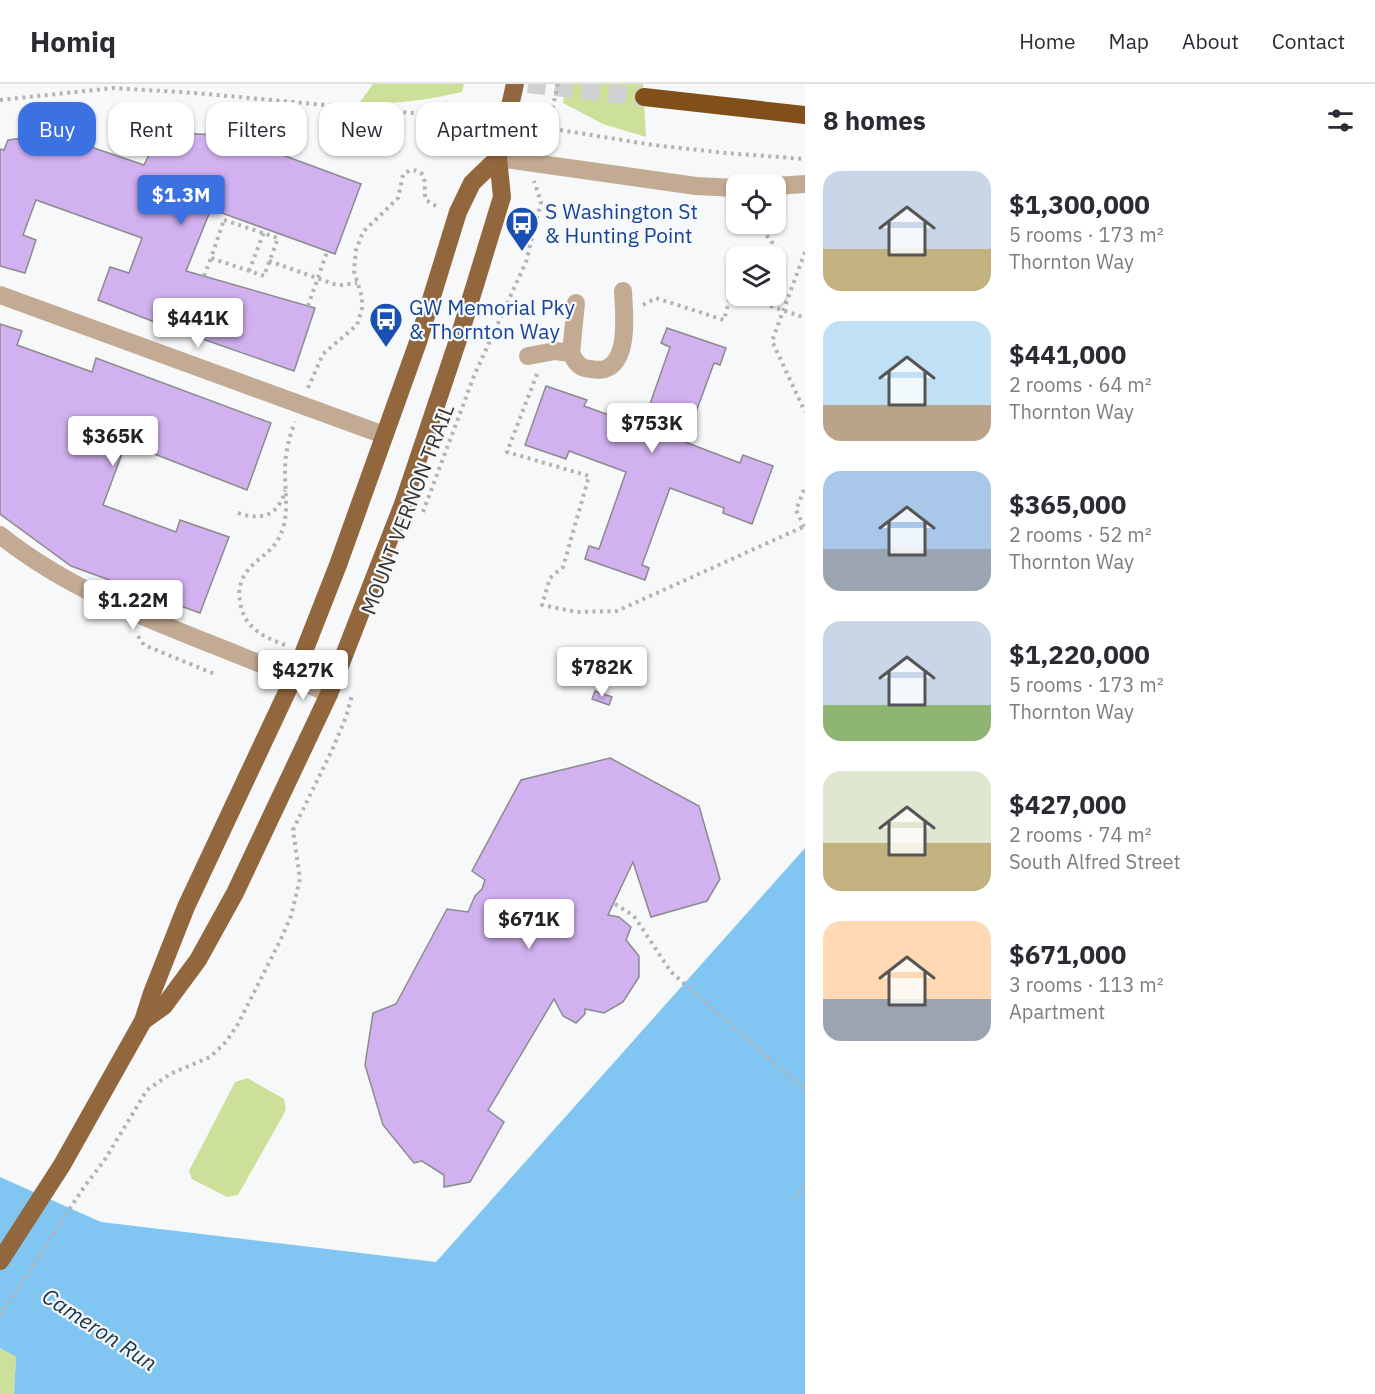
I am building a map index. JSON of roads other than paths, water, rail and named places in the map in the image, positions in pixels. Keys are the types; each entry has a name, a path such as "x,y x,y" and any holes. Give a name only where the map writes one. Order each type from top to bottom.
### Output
{"highway":[{"path":"644,97 805,115"}],"main road":[{"path":"143,1022 164,1006 198,960 235,893 329,694 403,504 460,334 502,197 498,158 515,84"},
{"path":"3,1256 62,1165 143,1022 186,907 294,677 338,565 418,342 458,212 472,183 498,158"}],"street":[{"path":"498,158 696,186 726,188"},
{"path":"786,185 805,184"},
{"path":"576,303 572,353 574,361 585,369 604,370 619,357 623,339 623,291"},
{"path":"0,295 384,435"},
{"path":"534,361 555,351 572,353"},
{"path":"0,535 59,574 122,607 294,677 329,694"}],"water":[{"name":"Cameron Run","path":"805,848 805,1394 14,1394 16,1357 0,1348 0,1177 101,1222 436,1262"}],"tunnel":[{"path":"528,84 644,97"}],"place":[{"name":"S Washington St & Hunting Point","path":"522,252"},
{"name":"GW Memorial Pky & Thornton Way","path":"386,348"}]}
